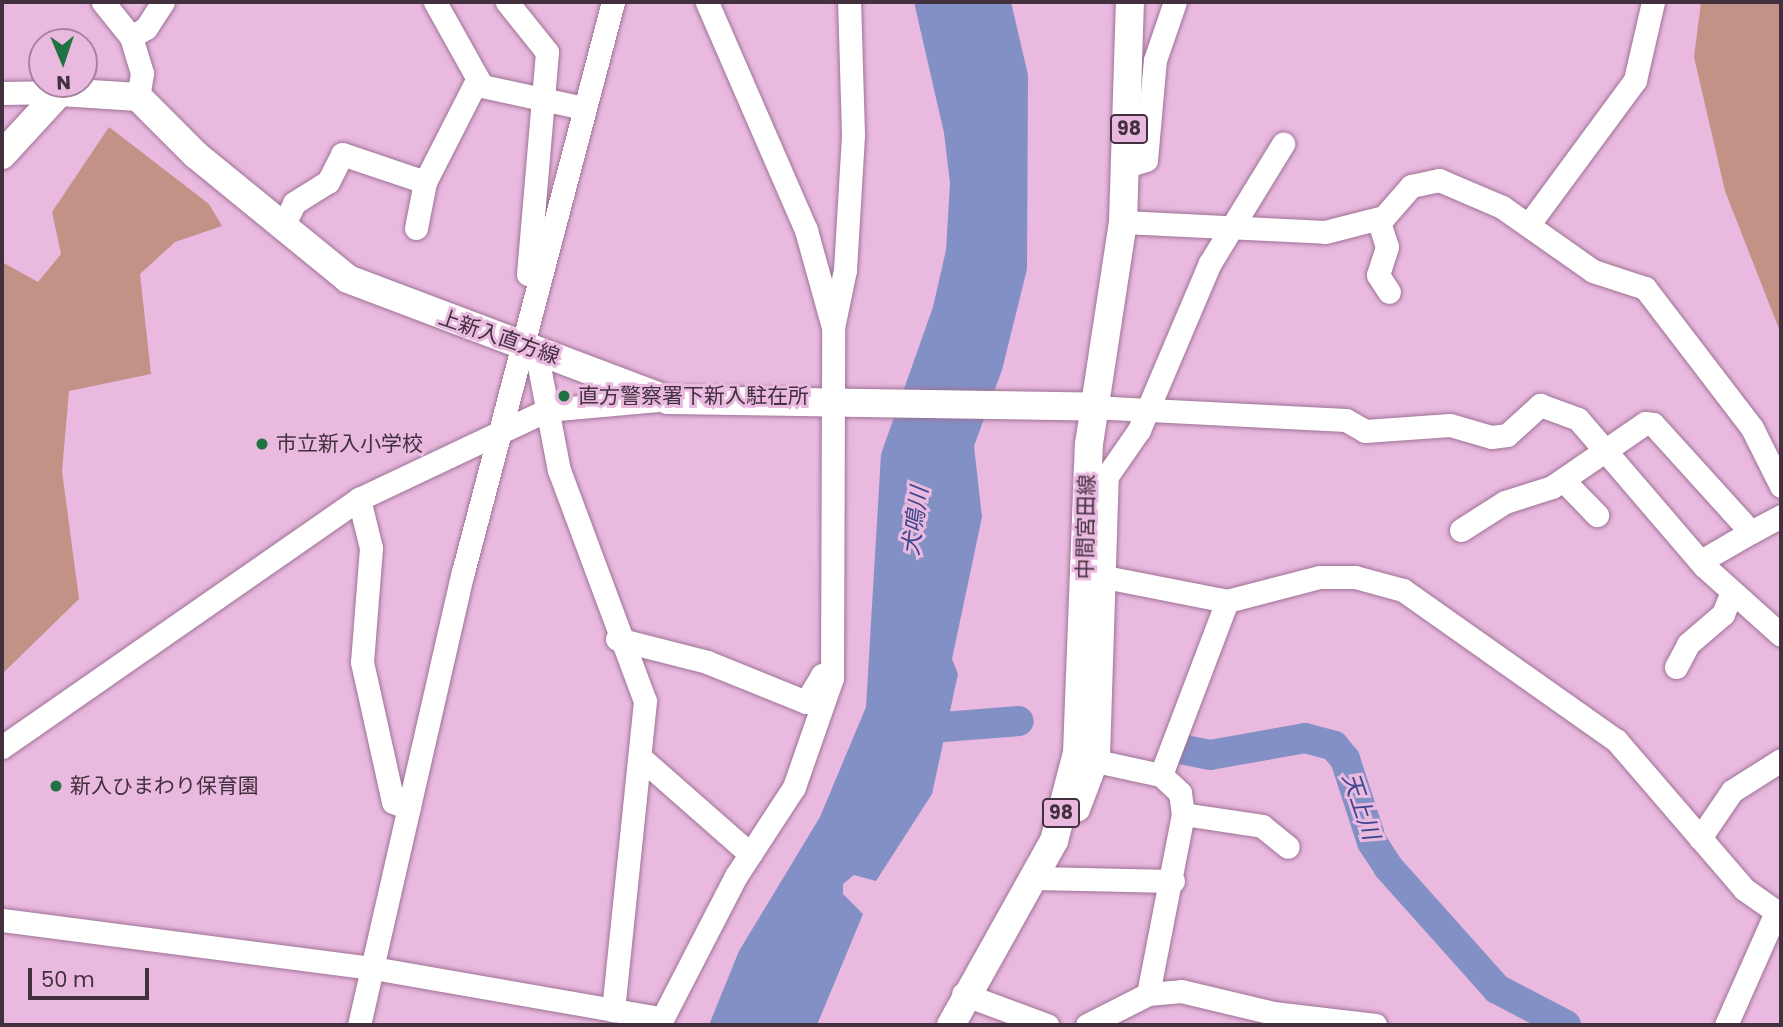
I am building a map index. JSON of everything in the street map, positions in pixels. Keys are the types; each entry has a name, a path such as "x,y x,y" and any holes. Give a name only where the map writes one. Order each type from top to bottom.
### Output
{"main road":[{"name":"中間宮田線","path":"951,1025 963,994 1035,878 1060,816 1077,753 1083,690 1078,407 1124,222 1130,2"},
{"path":"98,94 138,97"},
{"name":"上新入直方線","path":"138,97 282,228 348,279 668,400 837,405 1078,407"},
{"path":"2,155 54,98"}],"street":[{"path":"103,2 131,37 142,73 138,97"},
{"path":"131,37 163,2"},
{"path":"435,2 477,80 545,100 584,108"},
{"path":"507,2 547,52 545,100 526,288 533,303"},
{"path":"359,1025 502,429 530,349 533,303 613,2"},
{"path":"2,919 373,968 659,1022 750,855 794,787 822,720 831,672 837,405 833,327 806,230 707,2"},
{"path":"833,327 845,270 853,134 849,2"},
{"path":"1127,166 1146,160 1155,60 1175,2"},
{"path":"1529,224 1635,80 1653,2"},
{"path":"416,228 425,182 477,80"},
{"path":"2,93 28,93"},
{"path":"1060,816 1078,809 1097,761 1107,476 1139,430 1144,408 1231,225 1283,144"},
{"path":"282,228 295,203 328,182 342,154 425,182"},
{"path":"1124,222 1231,225 1325,232 1378,219 1425,178 1502,207 1593,271 1652,295 1752,428 1781,486"},
{"path":"1378,219 1387,247 1378,275 1390,292"},
{"path":"530,349 547,410 559,470 617,639 645,701 642,759 623,878 621,1016"},
{"path":"2,747 359,499 547,410 668,400"},
{"path":"1078,407 1144,408 1346,420 1365,431 1450,425 1491,437 1507,435 1540,405 1578,419 1731,594 1781,635"},
{"path":"1461,530 1505,502 1563,480 1607,453 1644,423 1653,424 1751,532"},
{"path":"1563,480 1597,515"},
{"path":"359,499 371,548 364,672 393,802 409,808"},
{"path":"1700,561 1781,516"},
{"path":"1105,577 1227,601 1320,577 1355,577 1403,590 1592,720 1744,889 1779,913 1726,1025"},
{"path":"1676,667 1688,644 1723,614 1731,594"},
{"path":"1161,775 1227,601"},
{"path":"617,639 707,662 806,702 822,675 831,672"},
{"path":"642,759 750,855"},
{"path":"1700,838 1732,791 1781,760"},
{"path":"1097,761 1161,775 1180,793 1183,814 1173,881 1147,994"},
{"path":"1183,814 1262,826 1288,847"},
{"path":"1035,878 1173,881"},
{"path":"1087,1025 1147,994 1181,991 1273,1013 1375,1025"},
{"path":"963,994 1047,1025"}],"shaded area":[{"path":"1701,2 1781,2 1781,334 1725,191 1694,57"},
{"path":"109,127 209,204 222,226 175,242 140,274 151,374 69,391 62,471 79,599 2,674 2,262 38,282 61,254 52,212"}],"water":[{"name":"犬鳴川","path":"914,2 1011,2 1028,75 1027,269 1002,370 974,446 982,517 952,659 958,674 932,794 876,881 854,875 843,884 843,894 863,914 817,1025 709,1025 739,951 820,817 866,707 881,454 933,307 946,250 950,183 944,133"}],"waterway":[{"name":"天上川","path":"905,730 1019,721"},
{"name":"天上川","path":"1180,749 1210,755 1305,738 1334,746 1345,759 1372,842 1388,867 1497,989 1566,1025"}],"place":[{"name":"直方警察署下新入駐在所","path":"564,396"},
{"name":"市立新入小学校","path":"262,444"},
{"name":"新入ひまわり保育園","path":"56,786"}]}
